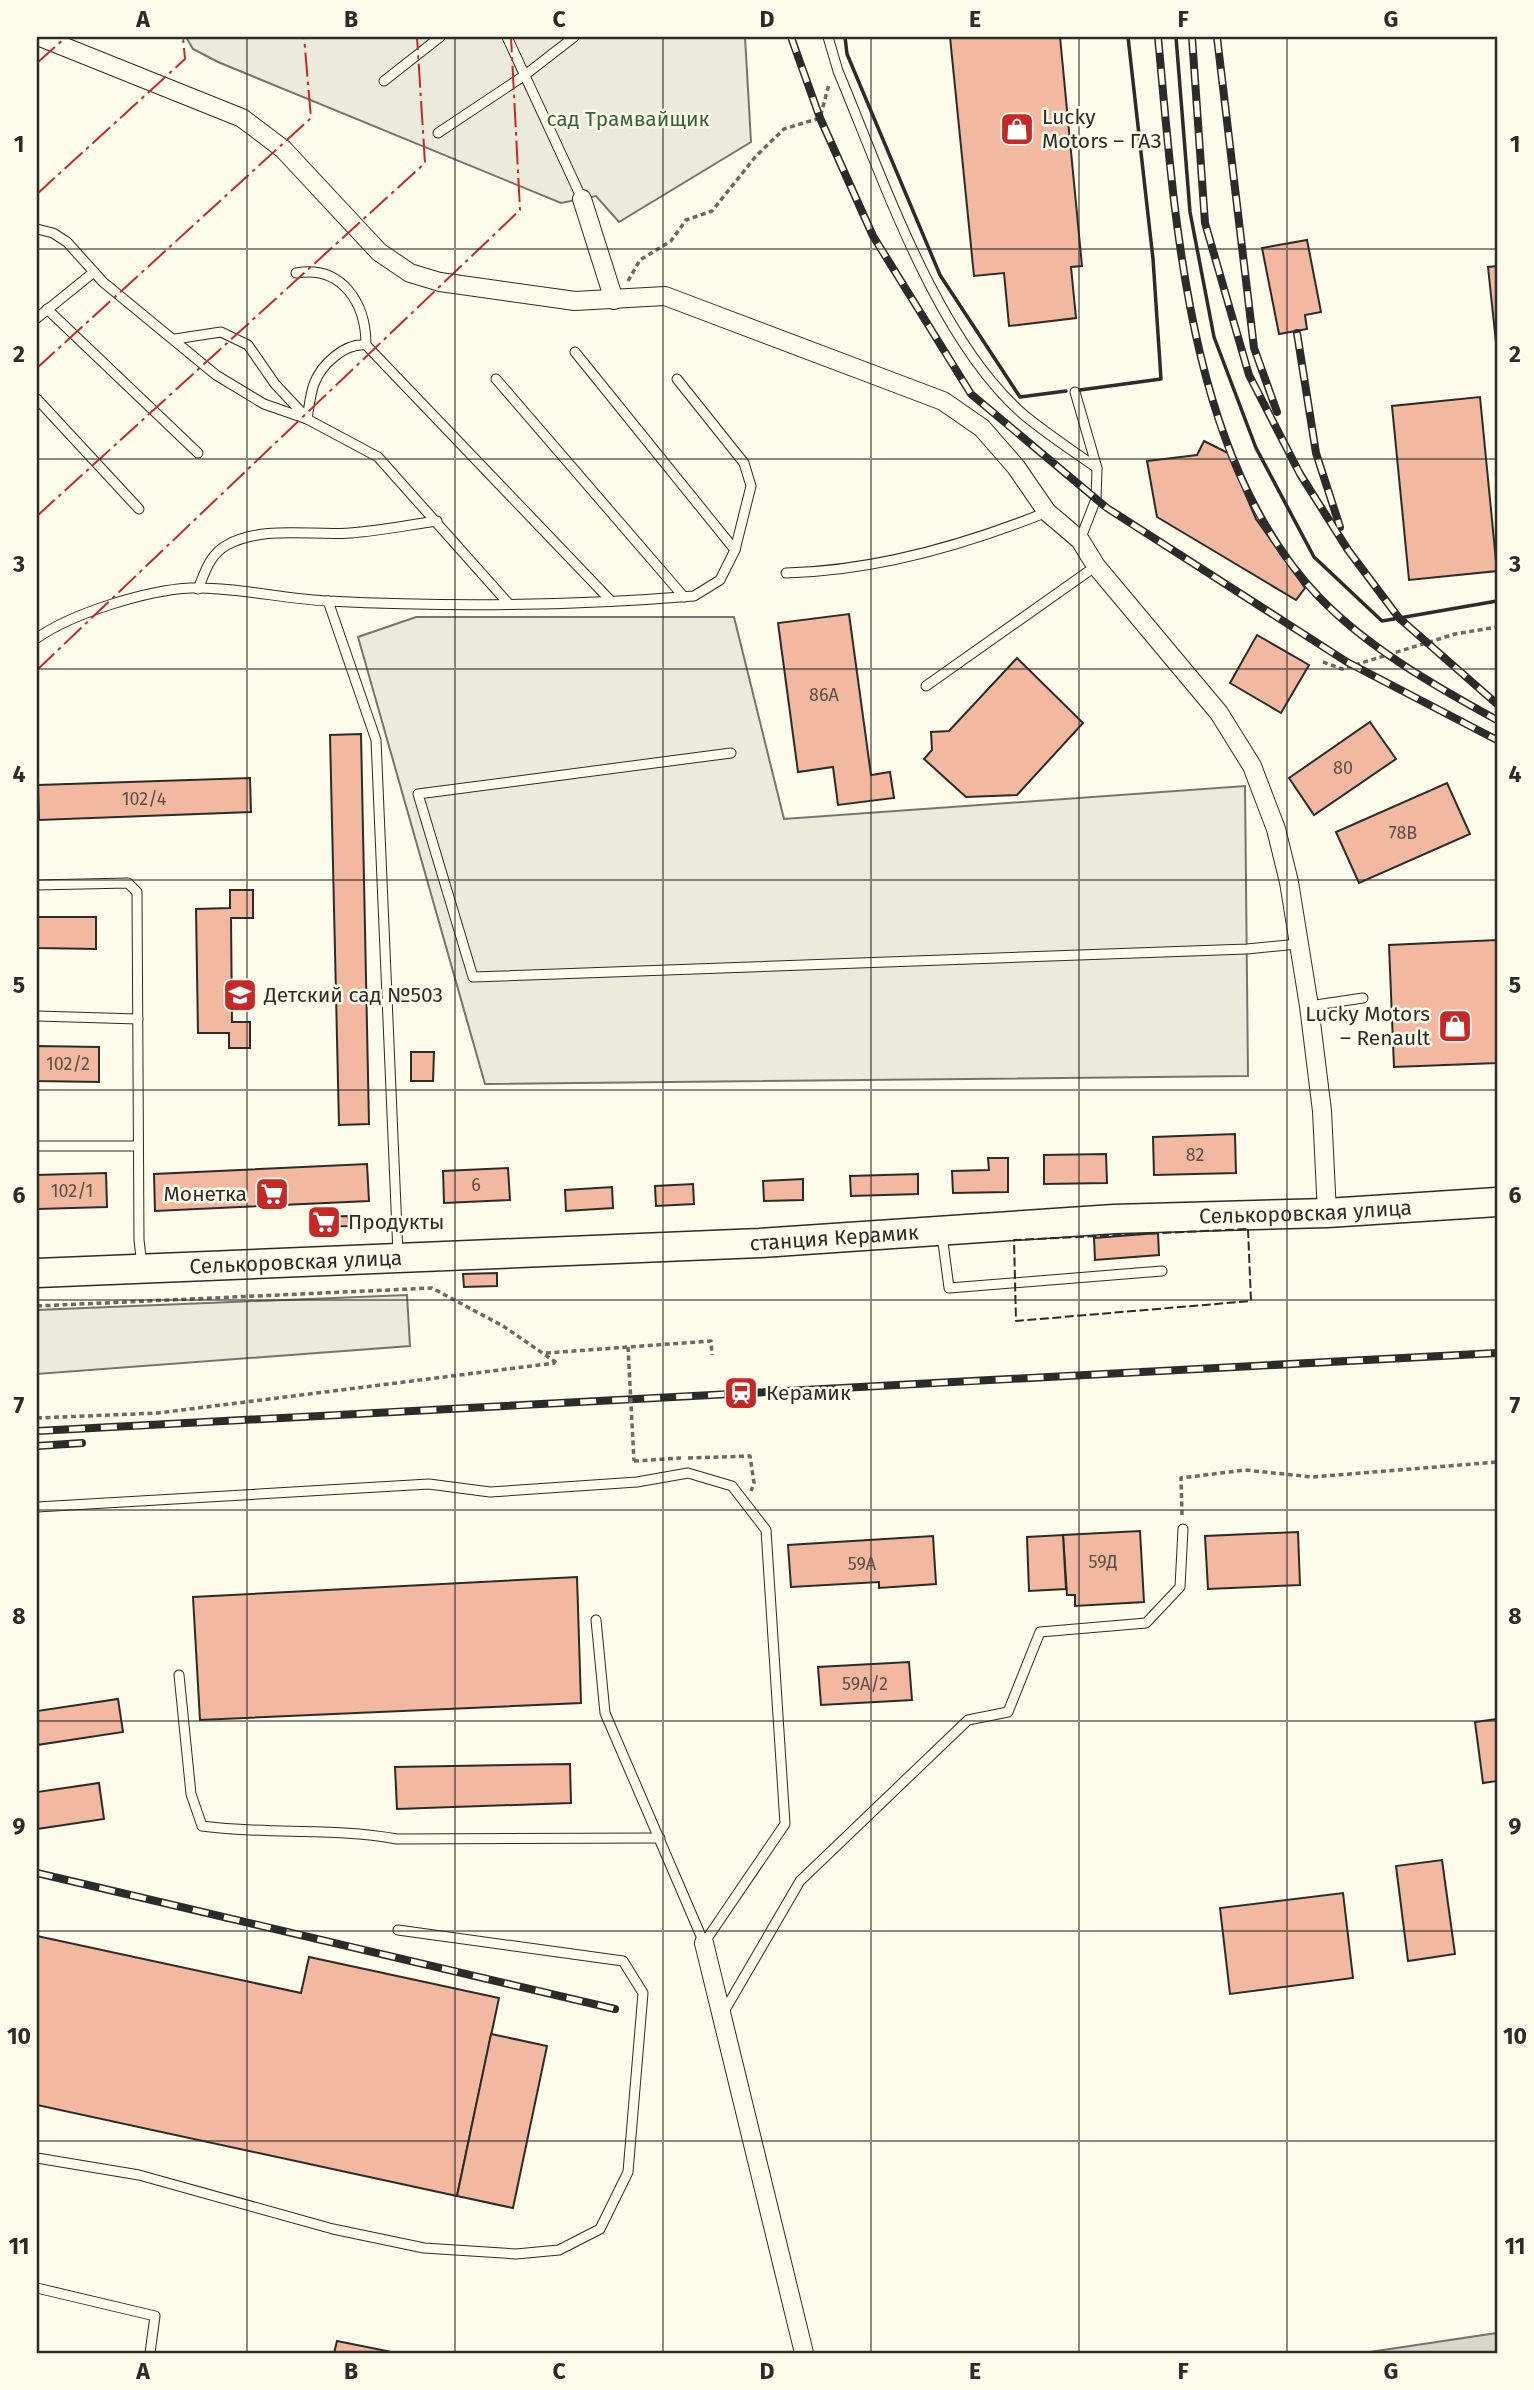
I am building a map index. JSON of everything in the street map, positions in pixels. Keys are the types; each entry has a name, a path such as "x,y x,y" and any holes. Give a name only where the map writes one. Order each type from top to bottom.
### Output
{"main road":[{"name":"Селькоровская улица","path":"1114,1219 1327,1213 1497,1202"},
{"name":"станция Керамик","path":"556,1251 760,1243 1114,1219"},
{"name":"Селькоровская улица","path":"37,1273 398,1255 556,1251"}],"street":[{"path":"40,37 242,118 283,149 379,252 410,273 440,282 575,301 664,296 943,401 982,428 1016,467 1047,512 1080,540 1096,566 1219,713 1252,766 1276,829 1298,944 1322,1111 1327,1213"},
{"path":"582,198 614,300"},
{"path":"704,1943 804,2353"}],"lane":[{"path":"384,81 440,37"},
{"path":"507,37 582,198"},
{"path":"438,134 526,75 574,37"},
{"path":"828,37 838,71 930,287 980,366 1023,414 1097,468"},
{"path":"37,229 53,233 67,242 94,272 216,375 264,404 307,419 378,457 508,603"},
{"path":"296,273 313,270 335,279 357,299 366,328 366,345"},
{"path":"37,318 94,272"},
{"path":"47,310 198,453"},
{"path":"175,340 220,332 248,345 275,384 307,419"},
{"path":"307,419 314,384 329,361 354,344 366,345 611,601"},
{"path":"575,352 735,550"},
{"path":"496,379 684,597"},
{"path":"37,638 68,620 122,601 198,589 328,601 508,603 694,596 720,580 735,550 751,486 744,463 677,379"},
{"path":"1075,392 1097,468 1096,499 1080,540"},
{"path":"37,399 139,509"},
{"path":"786,573 837,572 995,533 1047,512"},
{"path":"198,589 210,559 225,545 248,537 300,533 349,534 437,521"},
{"path":"926,686 1096,566"},
{"path":"328,601 376,740 398,1255"},
{"path":"731,753 418,794 472,978 1247,949 1298,944"},
{"path":"37,885 128,883 137,892 139,1240 142,1268"},
{"path":"1308,1006 1363,998"},
{"path":"37,1016 138,1018"},
{"path":"37,1146 138,1146"},
{"path":"942,1230 949,1287 1162,1271"},
{"path":"37,1507 429,1484 490,1492 637,1482 688,1473 732,1486 766,1530 785,1824 704,1943"},
{"path":"721,2016 800,1881 968,1720 1007,1712 1040,1632 1146,1623 1181,1587 1183,1529"},
{"path":"596,1620 605,1713 704,1943"},
{"path":"179,1675 191,1794 202,1826 242,1831 364,1833 397,1839 660,1838"},
{"path":"37,2158 139,2175 333,2229 424,2248 516,2253 559,2250 600,2229 628,2172 643,1993 623,1961 398,1930"},
{"path":"37,2288 155,2316 149,2353"}],"path":[{"path":"614,300 640,260 671,241 686,220 712,211 756,156 785,130 820,118 825,89 838,71"},
{"path":"1323,662 1342,669 1455,634 1497,627"},
{"path":"37,1306 432,1289 503,1326 557,1363 158,1413 37,1418"},
{"path":"544,1354 711,1340 712,1354"},
{"path":"628,1347 634,1461 750,1456 754,1483 745,1503"},
{"path":"1183,1529 1181,1478 1245,1470 1312,1477 1497,1462"}],"green space":[{"name":"сад Трамвайщик","path":"186,37 745,37 751,142 619,222 596,196 561,203 218,62 193,49"},
{"path":"416,617 734,617 784,819 1245,786 1248,1076 485,1084 358,637"}],"shaded area":[{"path":"407,1295 410,1346 37,1374 37,1310"},
{"path":"1497,2333 1497,2353 1363,2353"}],"building":[{"path":"950,37 1060,37 1082,266 1071,267 1076,318 1009,326 1004,273 974,276"},
{"path":"1307,240 1321,312 1305,315 1307,329 1279,334 1262,248"},
{"path":"1497,266 1497,352 1488,267"},
{"path":"1480,397 1497,571 1409,580 1392,406"},
{"path":"1204,441 1228,453 1256,519 1305,588 1296,600 1157,517 1147,461 1197,455"},
{"path":"849,614 871,775 890,772 894,798 838,805 833,767 798,772 778,623"},
{"path":"1257,635 1309,665 1281,713 1230,683"},
{"path":"1017,658 1083,723 1017,795 966,797 924,759 932,750 931,732 949,731"},
{"path":"1370,722 1396,759 1314,815 1289,778"},
{"path":"361,734 369,1124 339,1125 330,735"},
{"path":"250,778 251,812 39,820 38,785"},
{"path":"1447,783 1470,834 1359,883 1336,832"},
{"path":"230,890 253,890 253,918 231,918 232,1022 250,1022 250,1048 229,1048 229,1033 198,1033 196,909 230,908"},
{"path":"37,917 96,917 96,949 37,948"},
{"path":"1497,940 1497,1063 1394,1067 1389,945"},
{"path":"37,1046 99,1047 99,1082 37,1081"},
{"path":"411,1052 434,1052 433,1081 411,1081"},
{"path":"1235,1134 1236,1173 1154,1175 1153,1137"},
{"path":"1106,1154 1107,1183 1044,1184 1044,1155"},
{"path":"988,1158 1008,1158 1008,1192 953,1193 952,1171 989,1170"},
{"path":"367,1164 369,1201 155,1211 154,1174"},
{"path":"508,1168 510,1200 444,1203 443,1171"},
{"path":"106,1173 107,1207 37,1209 37,1175"},
{"path":"918,1174 918,1194 851,1196 850,1176"},
{"path":"803,1179 803,1200 764,1201 763,1181"},
{"path":"693,1184 694,1204 656,1206 655,1186"},
{"path":"612,1187 613,1208 566,1211 565,1190"},
{"path":"348,1216 349,1226 316,1227 316,1217"},
{"path":"1158,1233 1159,1255 1095,1260 1094,1238"},
{"path":"497,1273 497,1286 464,1287 463,1274"},
{"path":"1140,1531 1144,1602 1075,1606 1075,1595 1067,1595 1063,1535"},
{"path":"1298,1532 1300,1585 1208,1589 1205,1536"},
{"path":"1063,1535 1066,1589 1029,1591 1027,1537"},
{"path":"933,1536 936,1584 879,1588 879,1582 791,1587 788,1545"},
{"path":"577,1577 581,1703 200,1720 193,1597"},
{"path":"909,1662 912,1700 821,1705 818,1667"},
{"path":"118,1699 123,1732 37,1745 37,1711"},
{"path":"1497,1719 1497,1781 1483,1783 1475,1722"},
{"path":"570,1764 571,1803 397,1809 395,1767"},
{"path":"99,1783 104,1819 37,1829 37,1792"},
{"path":"1442,1860 1455,1954 1408,1961 1396,1866"},
{"path":"1343,1893 1353,1978 1230,1994 1220,1908"},
{"path":"37,1936 301,1993 309,1957 499,1998 457,2196 37,2105"},
{"path":"491,2034 547,2046 513,2208 457,2196"},
{"path":"337,2341 392,2352 392,2353 334,2353"}],"railway":[{"path":"791,37 820,118 873,236 971,394 1107,508 1347,662 1497,740"},
{"path":"1158,37 1172,181 1195,333 1215,407 1241,477 1275,541 1319,597 1338,616 1403,665 1497,720"},
{"path":"1192,37 1205,223 1249,375 1300,474 1348,550 1399,618 1497,704"},
{"path":"1217,37 1254,348 1277,412"},
{"path":"1297,333 1316,453 1340,527"},
{"path":"37,1431 1497,1353"},
{"path":"37,1446 82,1443"},
{"path":"37,1873 615,2009"}],"fence":[{"path":"1248,1229 1251,1301 1016,1321 1014,1240 1248,1229"}],"wall":[{"path":"845,37 847,54 940,275 1020,397 1066,391"},
{"path":"1080,390 1161,379 1153,259 1128,37"},
{"path":"1176,37 1190,212 1214,337 1256,448 1314,557 1382,621 1497,601"}],"power":[{"path":"37,63 66,37"},
{"path":"37,194 185,59 183,37"},
{"path":"37,368 311,118 304,37"},
{"path":"37,516 425,163 417,37"},
{"path":"37,670 520,210 511,37"}],"place":[{"name":"Lucky Motors – ГАЗ","path":"1017,129"},
{"name":"Детский сад №503","path":"240,995"},
{"name":"Lucky Motors – Renault","path":"1455,1026"},
{"name":"Монетка","path":"272,1194"},
{"name":"Продукты","path":"324,1222"},
{"name":"Керамик","path":"741,1393"}]}
